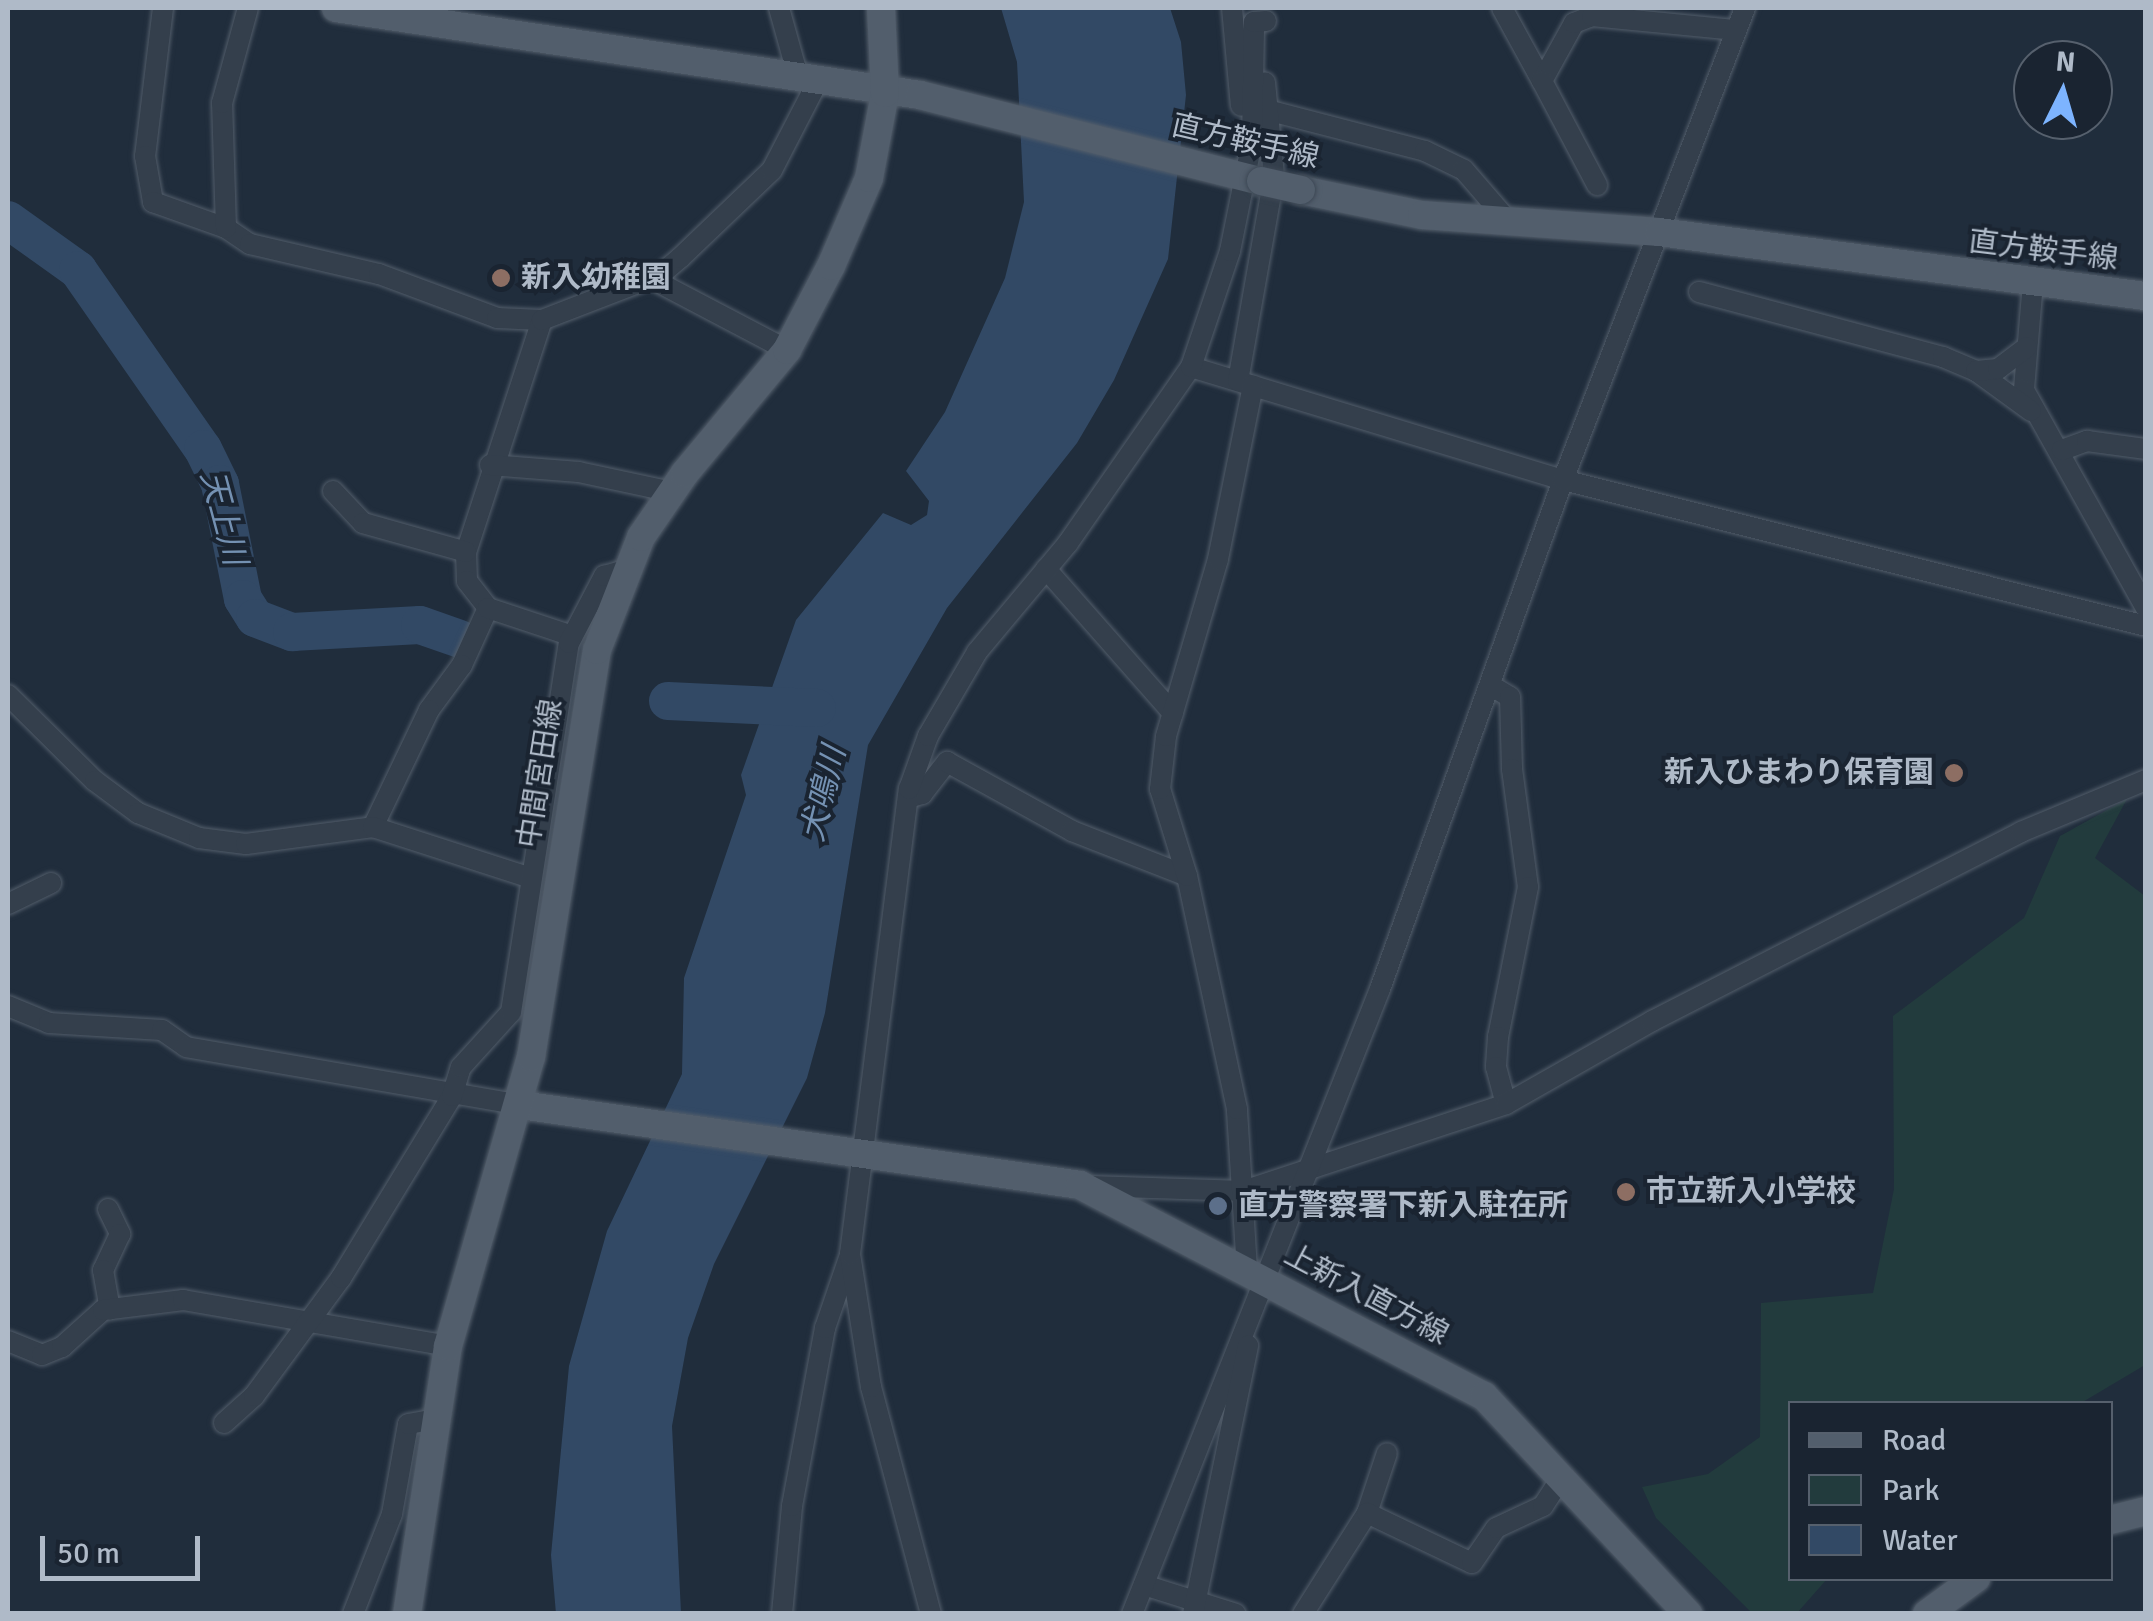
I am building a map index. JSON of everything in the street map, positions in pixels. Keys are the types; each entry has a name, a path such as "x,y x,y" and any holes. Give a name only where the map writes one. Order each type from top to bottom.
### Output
{"main road":[{"name":"直方鞍手線","path":"336,8 808,82 920,95 1245,177 1422,214 1658,232 2146,296"},
{"name":"中間宮田線","path":"407,1614 448,1346 521,1106 578,732 597,650 628,569 672,492 787,350 869,178 885,93 882,8"},
{"name":"上新入直方線","path":"521,1106 857,1150 1080,1185 1484,1396 1563,1474 1688,1614"},
{"path":"2113,1519 2146,1511"},
{"path":"1928,1614 1972,1581"}],"street":[{"path":"163,8 145,156 153,202 226,228 250,244 379,274 497,318 542,320 650,278 680,258 772,170 808,82 779,8"},
{"path":"226,228 222,103 248,8"},
{"path":"1232,8 1245,177"},
{"path":"1502,8 1596,185"},
{"path":"1132,1614 1244,1334 1255,1274 1306,1172 1380,989 1563,480 1745,8"},
{"path":"931,1614 870,1388 850,1254 857,1150 908,798 928,736 977,652 1046,569 1191,367 1230,251 1245,177 1254,22 1267,14"},
{"path":"1255,1274 1242,1191 1236,1108 1187,876 1160,789 1173,713 1218,559 1246,384 1274,176 1267,110 1267,14"},
{"path":"1542,81 1574,23 1592,16 1736,30"},
{"path":"1267,110 1426,151 1464,170 1508,221"},
{"path":"650,278 787,350"},
{"path":"2031,411 2023,379 2033,282"},
{"path":"1699,292 1900,344 1976,371 2031,411 2062,450 2146,608"},
{"path":"542,320 490,466 466,552 466,580 488,608 572,636"},
{"path":"1976,371 1998,369 2027,347"},
{"path":"1191,367 1563,480 2146,626"},
{"path":"2062,450 2087,441 2146,449"},
{"path":"490,466 579,472 672,492"},
{"path":"332,491 363,523 466,552"},
{"path":"224,1423 254,1396 307,1324 452,1096 461,1067 511,1012 572,636 604,576 628,569"},
{"path":"1046,569 1173,713"},
{"path":"373,828 428,710 462,666 488,608"},
{"path":"1490,686 1510,696 1512,770 1528,887 1498,1036 1496,1067 1506,1104"},
{"path":"8,694 95,781 138,813 199,838 246,844 373,828 531,878"},
{"path":"908,798 922,794 947,762 1072,831 1187,876"},
{"path":"1080,1185 1242,1191 1506,1104 1652,1020 2021,832 2146,780"},
{"path":"8,904 51,884"},
{"path":"8,1006 49,1023 162,1030 186,1048 521,1106"},
{"path":"108,1209 120,1234 103,1270 110,1309"},
{"path":"782,1614 792,1506 826,1328 850,1254"},
{"path":"8,1341 42,1355 62,1347 110,1309 183,1300 448,1346"},
{"path":"1194,1608 1250,1356 1244,1334"},
{"path":"353,1614 388,1528 408,1424 435,1419"},
{"path":"1302,1614 1367,1513 1386,1454"},
{"path":"1367,1513 1472,1563 1496,1528 1543,1506 1563,1474"},
{"path":"1144,1585 1194,1608 1236,1614"}],"green space":[{"path":"2127,799 2095,858 2145,896 2145,1365 2084,1401 1788,1401 1788,1581 1825,1581 1797,1613 1752,1613 1656,1518 1642,1487 1708,1474 1760,1437 1761,1303 1873,1293 1894,1189 1893,1016 2024,918 2060,836"}],"water":[{"name":"犬鳴川","path":"1001,8 1170,8 1181,42 1186,95 1168,259 1114,380 1077,443 947,608 868,745 825,1013 807,1078 714,1264 688,1338 672,1426 681,1613 556,1614 551,1555 569,1366 607,1231 682,1074 684,978 746,795 741,775 796,620 883,513 911,525 927,515 929,501 906,471 945,412 1005,278 1024,202 1017,62"}],"waterway":[{"name":"天上川","path":"8,220 78,270 203,449 220,484 243,599 255,618 292,632 420,625 460,639"},
{"name":"天上川","path":"668,701 817,708"}],"place":[{"name":"新入幼稚園","path":"501,278"},
{"name":"新入ひまわり保育園","path":"1954,773"},
{"name":"市立新入小学校","path":"1626,1192"},
{"name":"直方警察署下新入駐在所","path":"1218,1206"}]}
